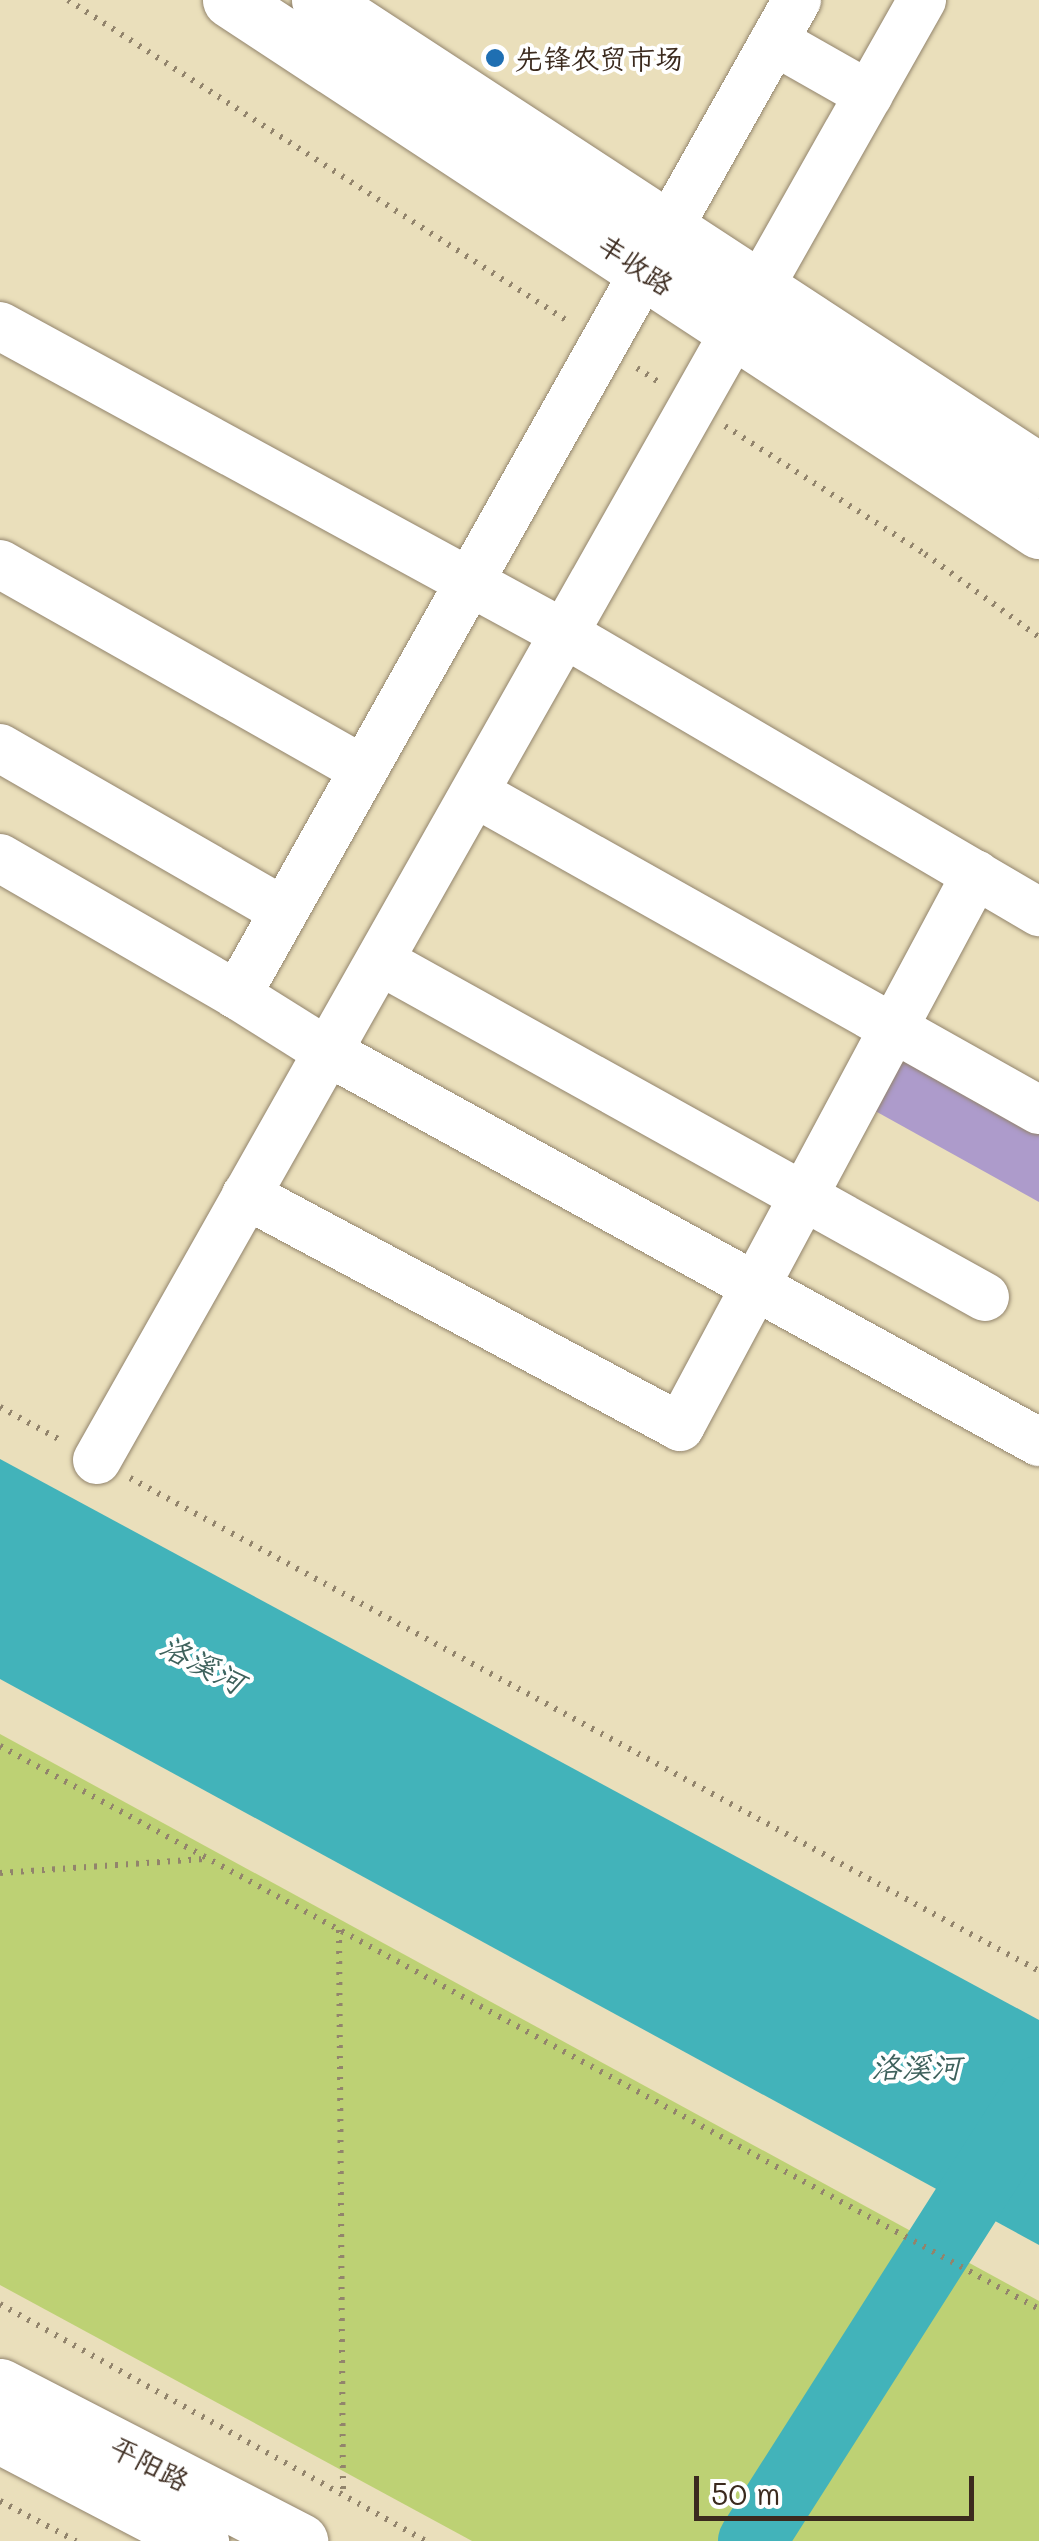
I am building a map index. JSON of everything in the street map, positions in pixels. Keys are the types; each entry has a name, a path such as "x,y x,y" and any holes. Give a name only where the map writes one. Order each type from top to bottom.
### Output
{"main road":[{"name":"丰收路","path":"230,0 656,249 749,310 1039,531"},
{"name":"丰收路","path":"319,0 656,249"},
{"name":"丰收路","path":"749,310 1039,471"},
{"name":"平阳路","path":"0,2386 300,2541"},
{"name":"平阳路","path":"0,2436 201,2541"}],"street":[{"path":"97,1460 922,0"},
{"path":"237,996 787,18 876,82"},
{"path":"0,326 565,634 1039,912"},
{"path":"0,564 364,770"},
{"path":"0,748 284,912"},
{"path":"475,793 894,1032 1039,1110"},
{"path":"0,858 328,1052 1039,1442"},
{"path":"246,1195 680,1427 808,1195 976,874"},
{"path":"380,961 808,1195 985,1297"}],"path":[{"path":"68,0 925,554 1039,637"},
{"path":"0,1407 1039,1970"},
{"path":"0,1746 1039,2309"},
{"path":"0,1873 209,1859"},
{"path":"339,1930 343,2494"},
{"path":"0,2304 426,2541"},
{"path":"0,2501 76,2541"}],"green space":[{"path":"0,1734 1039,2301 1039,2541 472,2541 0,2285"}],"water":[{"name":"洛溪河","path":"0,1459 1039,2020 1039,2245 0,1679"}],"building":[{"path":"898,1053 1039,1132 1039,1202 868,1107"}],"waterway":[{"path":"752,2541 1039,2090"}],"place":[{"name":"先锋农贸市场","path":"495,58"}]}
